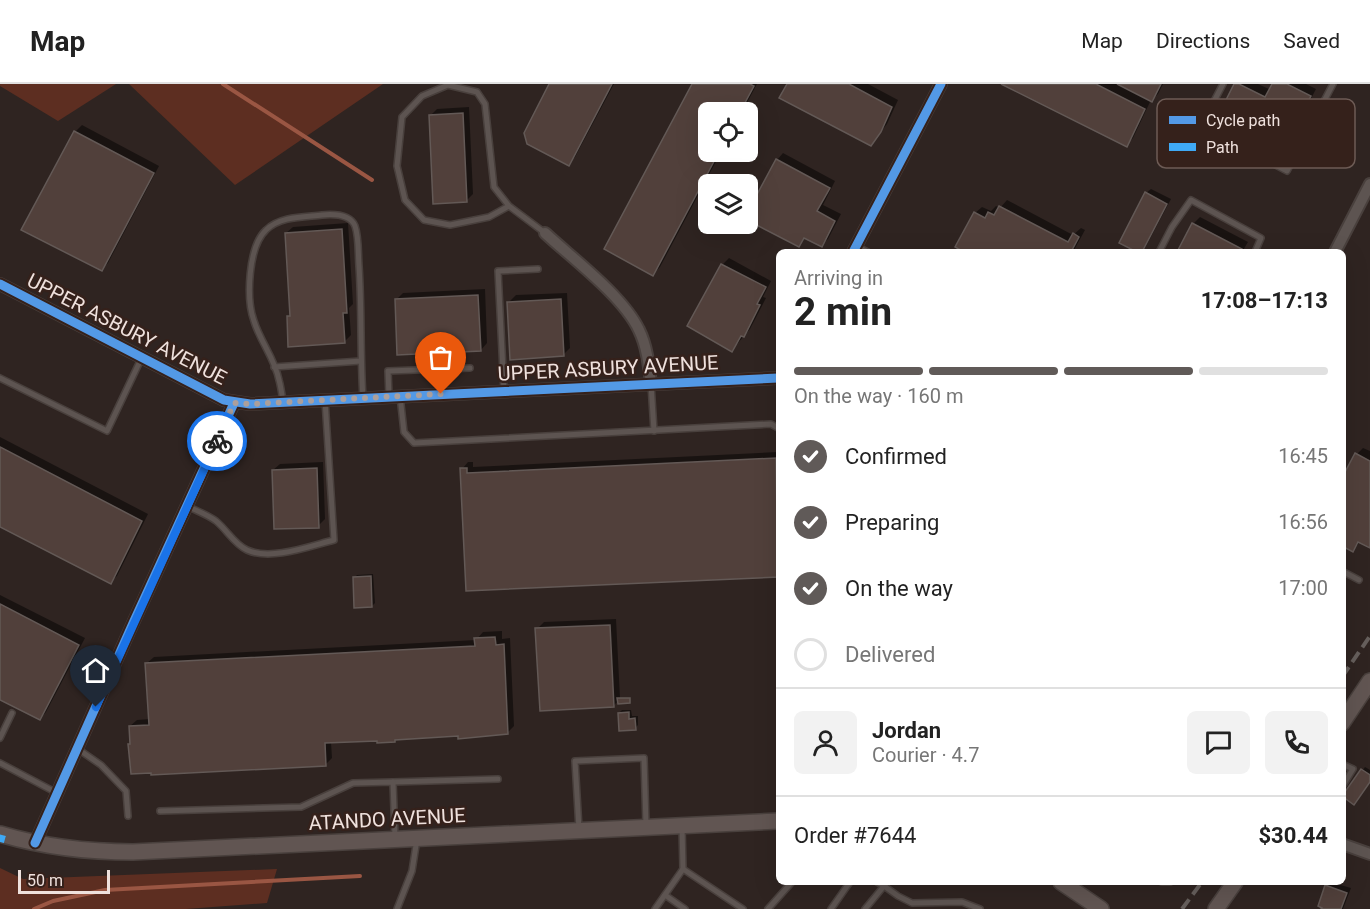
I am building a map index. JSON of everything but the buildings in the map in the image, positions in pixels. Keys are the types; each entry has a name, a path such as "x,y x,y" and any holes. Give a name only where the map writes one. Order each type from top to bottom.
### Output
{"main road":[{"path":"1346,717 1370,681"},
{"name":"ATANDO AVENUE","path":"0,834 82,851 124,852 776,821"},
{"path":"1065,885 1101,909"},
{"path":"1216,909 1233,885"}],"street":[{"path":"855,249 941,84"},
{"path":"1337,249 1370,184"},
{"path":"545,233 620,302 631,315 645,345 651,384"},
{"name":"UPPER ASBURY AVENUE","path":"1,287 234,403 776,378"},
{"path":"35,843 234,403"},
{"path":"1346,845 1370,854"}],"lane":[{"path":"1215,99 1223,84"},
{"path":"1325,99 1333,84"},
{"path":"509,206 489,217 450,225 424,220 405,200 397,165 402,117 422,96 448,85 477,92 484,104 494,187 509,206 545,233"},
{"path":"1161,249 1172,227 1191,200 1261,238 1256,249"},
{"path":"283,402 279,378 254,322 249,287 253,254 265,230 275,224 289,218 326,215 349,219 354,225 358,243 362,308 363,398"},
{"path":"504,391 498,271 538,269"},
{"path":"0,378 107,431 142,357"},
{"path":"274,367 361,361"},
{"path":"470,368 388,371 404,432 414,443 771,424 776,427"},
{"path":"651,384 654,431"},
{"path":"188,506 217,522 247,550 266,554 292,551 334,540 326,400"},
{"path":"1346,574 1359,580"},
{"path":"0,738 12,713"},
{"path":"78,749 101,765 126,791 128,816"},
{"path":"579,830 575,761 644,758 646,827"},
{"path":"0,763 58,794"},
{"path":"1346,766 1353,769 1346,780"},
{"path":"160,811 301,807 353,783 498,778"},
{"path":"393,782 396,839"},
{"path":"655,909 683,869 682,826"},
{"path":"397,909 412,871 417,838"},
{"path":"683,869 743,909"},
{"path":"768,909 789,885"},
{"path":"831,909 848,885"},
{"path":"865,909 884,885"},
{"path":"886,885 897,896 912,903 962,902 980,909"},
{"path":"665,895 685,909"}],"shaded area":[{"path":"0,84 116,84 58,121"},
{"path":"129,84 383,84 235,185"},
{"path":"0,868 23,879 277,869 267,903 186,909 0,909"}],"waterway":[{"path":"223,84 372,180"},
{"path":"34,909 53,901 105,890 360,876"}],"railway":[{"path":"1346,671 1370,636"},
{"path":"1182,909 1200,885"}],"marked path":[{"path":"0,842 2,835"}],"cycle path":[{"path":"855,249 941,84"},
{"path":"0,284 224,400 250,404 776,378"},
{"path":"35,843 234,403"}],"way so far":[{"path":"217,441 234,403 441,394"}],"route":[{"path":"96,707 217,441"}]}
